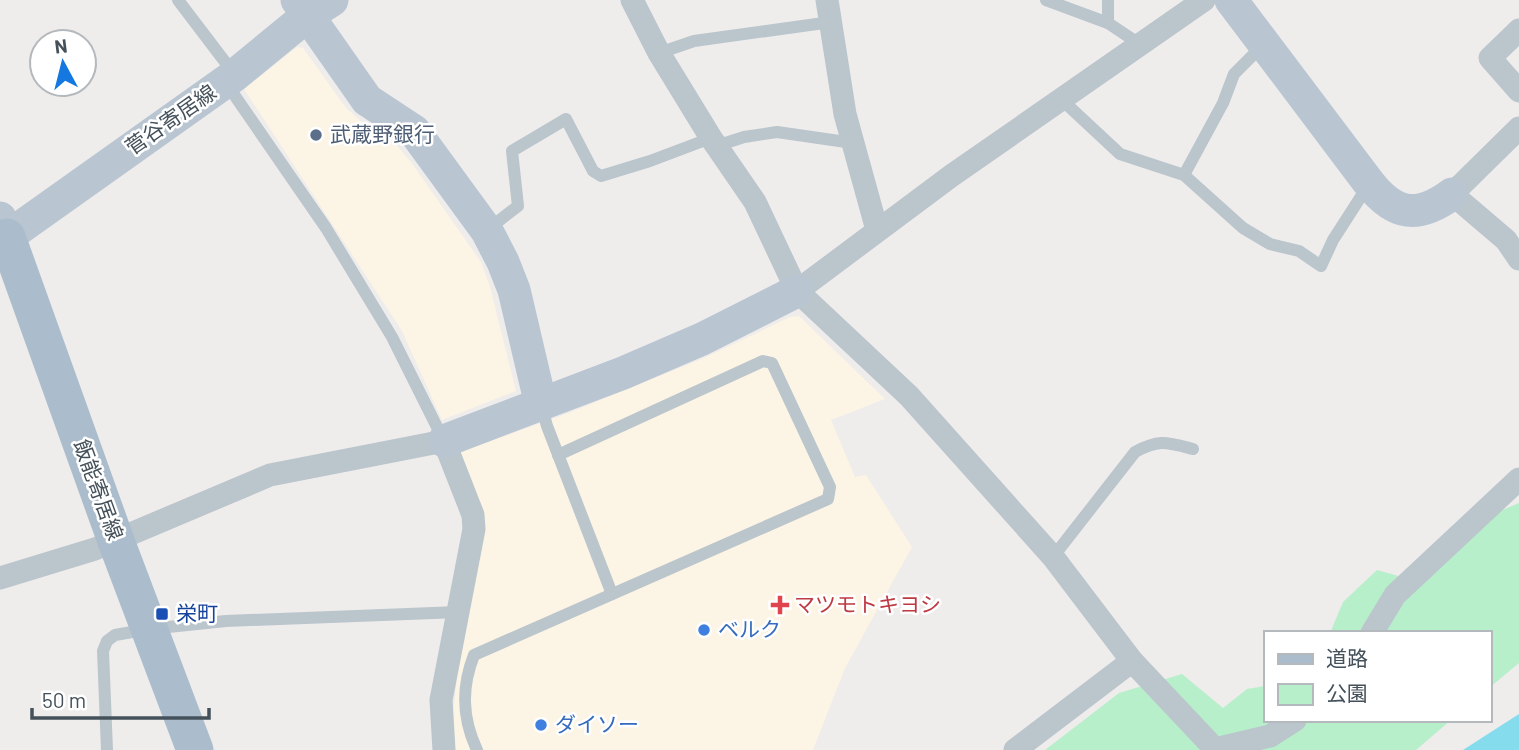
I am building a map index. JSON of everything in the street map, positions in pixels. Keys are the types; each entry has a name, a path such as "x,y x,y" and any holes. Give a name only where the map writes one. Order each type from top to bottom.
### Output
{"main road":[{"name":"飯能寄居線","path":"2,232 195,750"}],"street":[{"path":"632,0 659,54 713,142 755,202 797,291 909,396 1053,556 1132,661 1215,749 1269,736 1292,722"},
{"path":"0,578 116,541 270,475 444,441 623,373 702,339 797,291 877,230 1204,0"},
{"path":"1231,0 1370,183 1396,208 1411,212 1435,206 1452,194 1519,128"},
{"name":"菅谷寄居線","path":"2,232 230,78 312,5"},
{"path":"312,5 367,100 414,131 486,231 514,290 541,405"},
{"path":"829,11 845,114 877,230"},
{"path":"1519,30 1490,58 1519,91"},
{"path":"1452,194 1506,240 1519,258"},
{"path":"443,750 441,700 474,529 472,515 444,441"},
{"path":"1373,631 1395,595 1519,480"},
{"path":"1016,750 1132,661"}],"lane":[{"path":"178,0 333,238 392,337 444,441"},
{"path":"1046,0 1108,23 1141,45"},
{"path":"1108,0 1108,23"},
{"path":"659,54 694,41 829,11"},
{"path":"1184,175 1223,103 1234,74 1264,43"},
{"path":"1062,100 1121,154 1184,175 1243,228 1270,244 1300,251 1321,266 1333,240 1370,183"},
{"path":"486,231 518,206 512,151 566,119 593,171 601,176 713,142 777,132 853,143"},
{"path":"477,750 464,710 469,668 474,655 828,499 830,487 772,363 763,361 558,455"},
{"path":"541,405 612,594"},
{"path":"1053,556 1135,452 1152,443 1170,443 1193,449"},
{"path":"107,750 103,651 107,641 115,635 226,621 459,612"}],"shaded area":[{"path":"297,47 303,48 346,108 367,126 393,141 411,162 481,262 490,287 516,391 442,420 402,331 244,89"},
{"path":"799,316 885,399 831,420 855,477 866,475 912,547 845,668 813,750 453,750 452,724 458,666 484,533 457,453 566,414 704,358 790,317"}],"green space":[{"path":"1519,503 1519,663 1491,686 1491,631 1331,631 1343,602 1377,570 1402,577 1448,533"},
{"path":"1182,674 1223,708 1247,689 1264,686 1264,722 1449,722 1416,750 1045,750 1119,693"}],"water":[{"path":"1519,714 1519,750 1463,750"}],"place":[{"name":"武蔵野銀行","path":"316,135"},
{"name":"マツモトキヨシ","path":"780,605"},
{"name":"栄町","path":"162,614"},
{"name":"ベルク","path":"704,630"},
{"name":"ダイソー","path":"541,725"}]}
